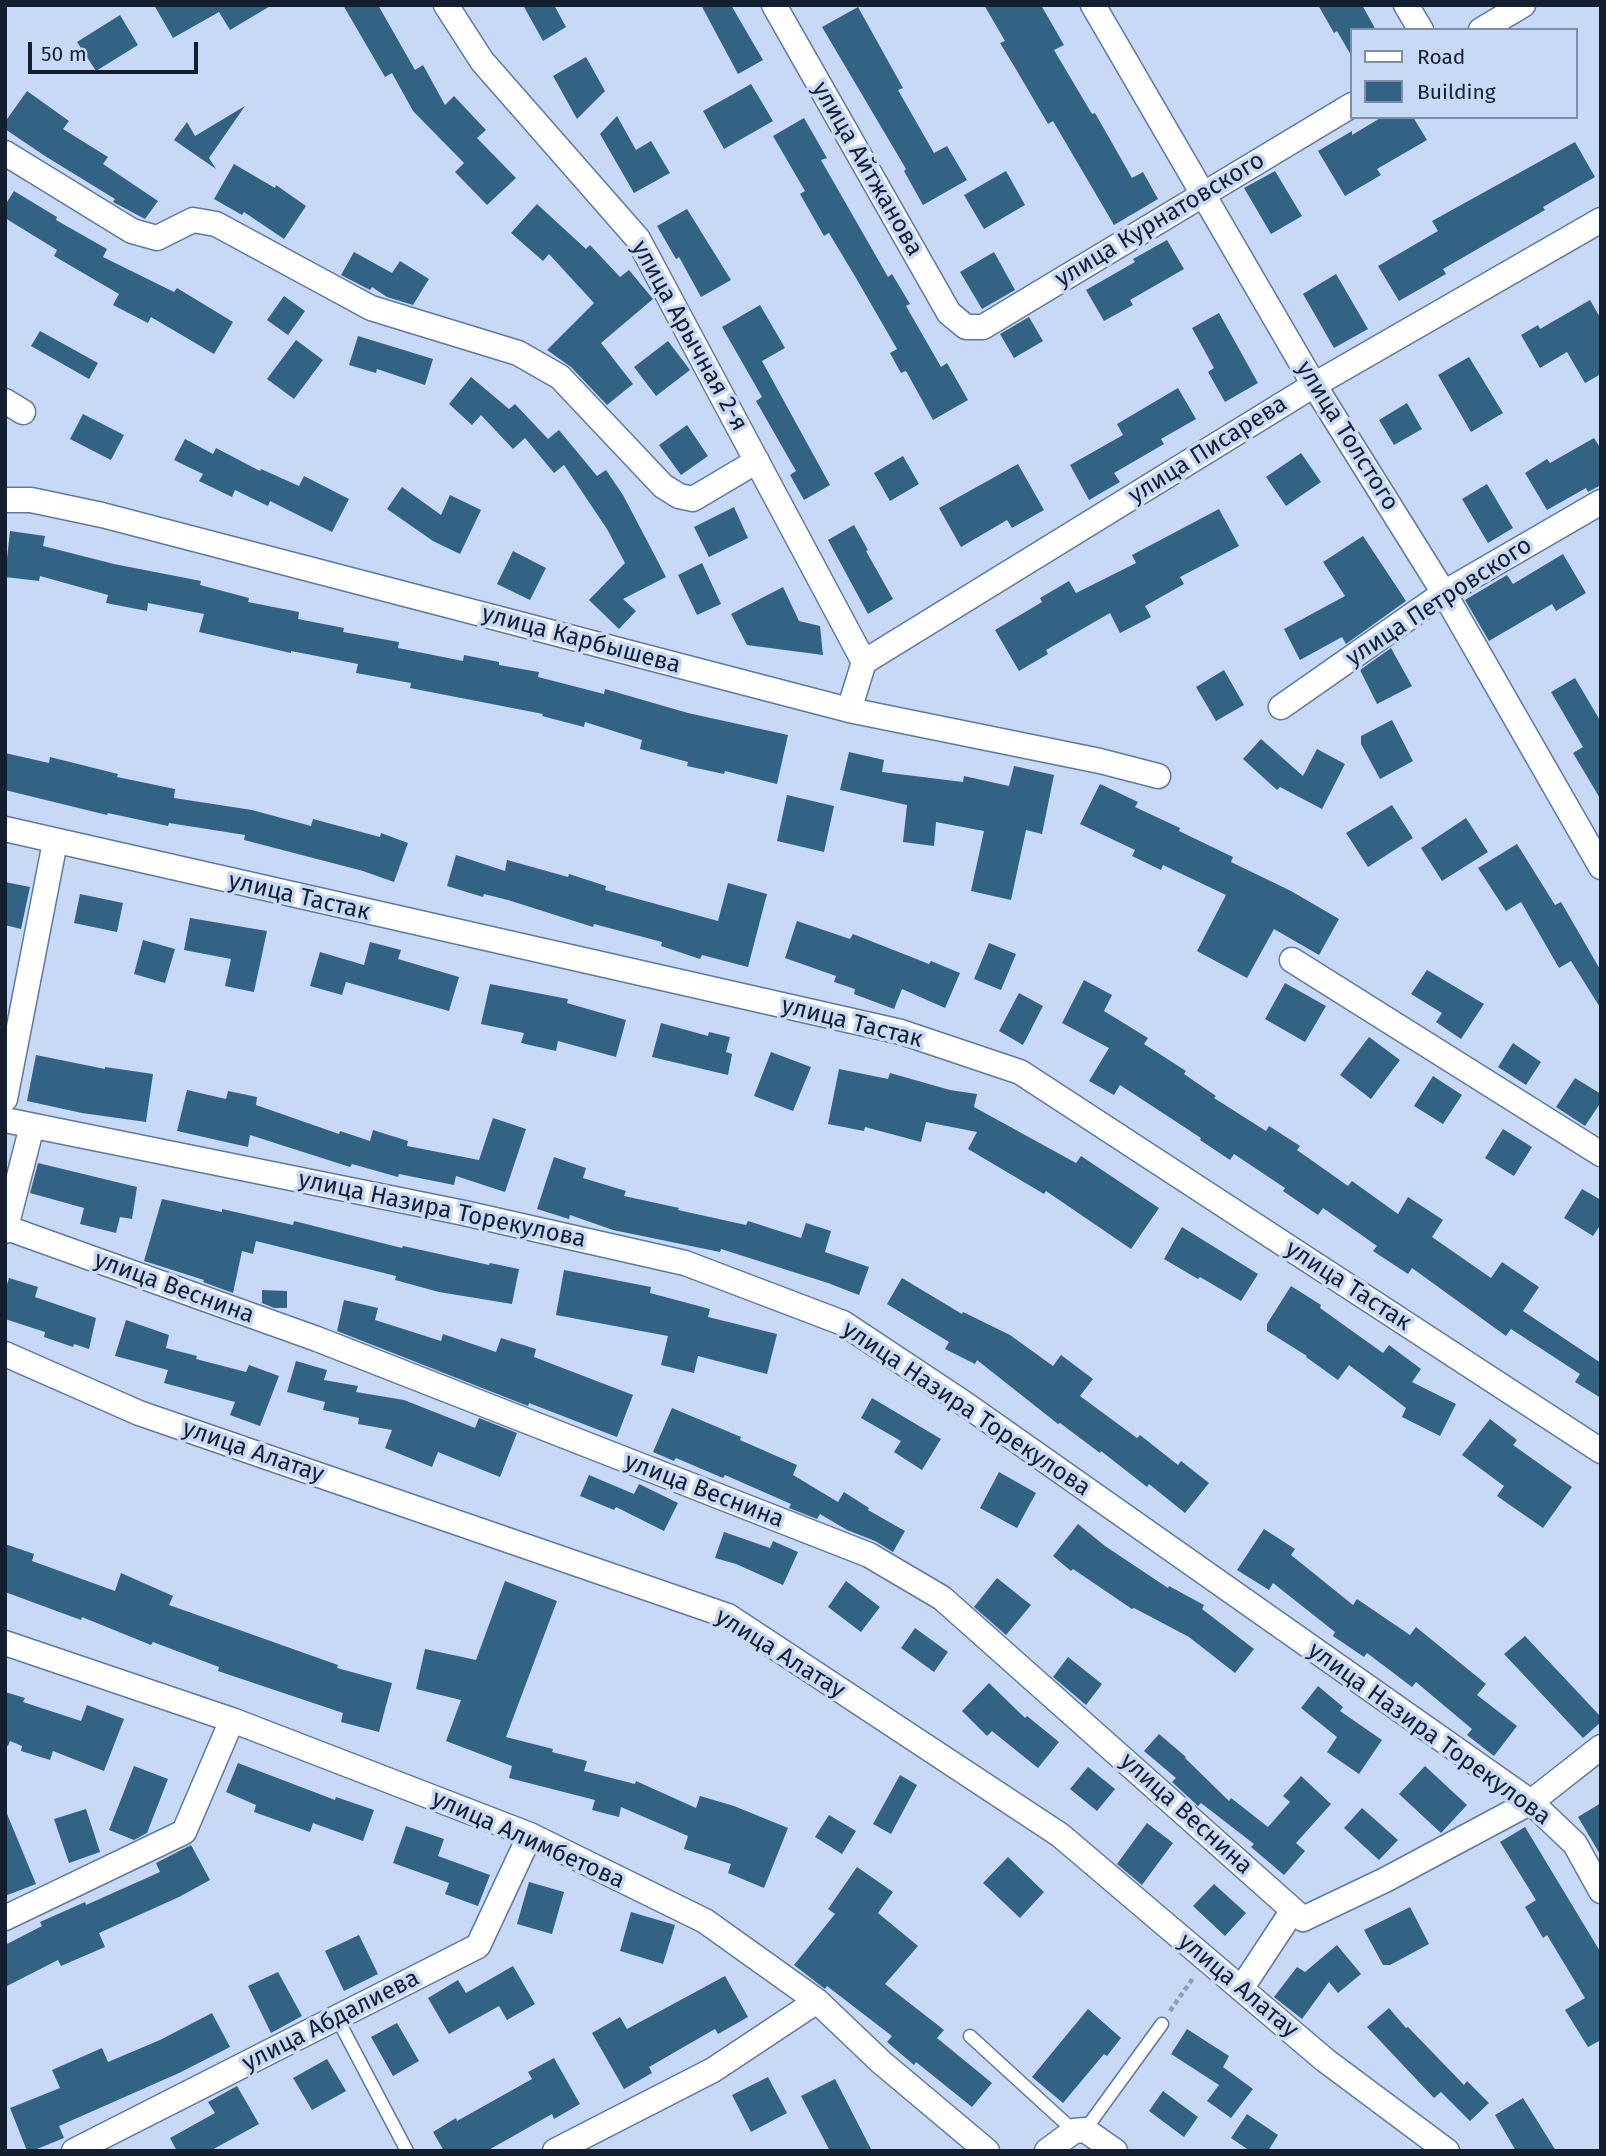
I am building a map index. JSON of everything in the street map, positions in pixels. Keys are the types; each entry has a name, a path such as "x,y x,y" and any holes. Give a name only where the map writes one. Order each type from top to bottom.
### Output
{"street":[{"name":"улица Арычная 2-я","path":"446,5 482,61 638,239 864,662"},
{"name":"улица Айтжанова","path":"774,5 949,313 966,327"},
{"name":"улица Толстого","path":"1093,5 1314,385 1444,593 1601,867"},
{"path":"1406,5 1420,28"},
{"path":"1484,28 1523,5"},
{"name":"улица Курнатовского","path":"966,327 983,327 1350,106"},
{"path":"5,153 132,231 157,238 193,220 216,224 371,308 518,353 560,377 663,486 679,496 693,499 757,461"},
{"name":"улица Писарева","path":"864,662 1314,385 1601,220"},
{"name":"улица Карбышева","path":"5,500 31,500 102,515 849,710 1100,761 1158,776"},
{"name":"улица Петровского","path":"1280,707 1444,593 1601,502"},
{"path":"849,710 864,662"},
{"name":"улица Тастак","path":"5,829 901,1032 1020,1072 1601,1451"},
{"path":"5,1099 55,842"},
{"path":"1292,960 1601,1154"},
{"name":"улица Назира Торекулова","path":"5,1120 464,1213 685,1263 843,1323 965,1405 1531,1802 1575,1844 1601,1891"},
{"path":"6,1229 32,1126"},
{"name":"улица Веснина","path":"6,1229 317,1339 869,1555 942,1598 1298,1914"},
{"name":"улица Алатау","path":"5,1354 139,1413 728,1616 1060,1835 1325,2060 1447,2151"},
{"name":"улица Алимбетова","path":"5,1643 232,1720 530,1835 705,1921 817,2001 971,2147"},
{"path":"5,1918 184,1832 232,1720"},
{"path":"1241,1989 1298,1914 1385,1880 1531,1802 1601,1747"},
{"name":"улица Абдалиева","path":"74,2151 478,1946 530,1835"},
{"path":"555,2151 713,2070 817,2001"},
{"path":"1047,2151 1080,2130 1115,2151"}],"lane":[{"path":"337,2018 407,2151"},
{"path":"970,2036 1080,2130 1162,2024"}],"building":[{"path":"154,5 272,5 230,30 219,12 173,38"},
{"path":"343,5 378,5 415,70 423,65 445,105 454,96 486,130 477,138 516,178 487,205 455,172 464,163 413,111 392,73 385,77"},
{"path":"523,5 554,5 566,27 543,41"},
{"path":"701,5 731,5 763,60 738,74"},
{"path":"984,5 1041,5 1064,45 1054,50 1092,114 1095,113 1132,178 1143,172 1158,199 1114,225 1053,121 1048,124 1000,43 1005,41"},
{"path":"1318,5 1362,5 1375,28 1350,28 1350,54 1337,31 1334,33"},
{"path":"858,7 903,88 898,90 934,153 947,146 967,180 923,205 904,171 906,169 822,27"},
{"path":"120,15 138,45 96,71 77,42"},
{"path":"586,57 605,91 577,119 553,76"},
{"path":"751,84 773,121 724,149 703,111"},
{"path":"27,91 69,121 63,129 108,157 103,164 158,201 145,219 113,202 115,199 5,129 5,122"},
{"path":"245,106 209,158 216,169 174,140 187,122 195,136"},
{"path":"617,116 636,150 651,141 670,173 634,193 600,134"},
{"path":"804,118 827,158 821,160 888,277 892,274 910,304 906,306 941,367 947,363 968,400 933,420 906,371 901,373 890,353 897,349 856,278 829,233 824,236 800,194 805,191 773,136"},
{"path":"1379,119 1414,119 1427,140 1377,169 1381,175 1345,196 1318,151 1352,131 1352,135"},
{"path":"1575,142 1595,177 1543,207 1545,210 1443,269 1446,274 1399,301 1378,266 1438,231 1432,221"},
{"path":"234,164 275,188 276,185 306,206 284,239 244,212 242,215 214,199"},
{"path":"1006,171 1025,205 984,229 964,195"},
{"path":"1275,171 1302,216 1271,234 1244,188"},
{"path":"14,191 57,217 56,220 107,249 103,257 174,292 177,288 233,322 214,354 151,317 148,323 113,305 119,294 54,256 57,250 5,218 5,205"},
{"path":"537,204 586,249 590,245 620,277 629,270 653,299 601,343 633,384 607,405 571,367 547,350 594,303 549,254 543,261 511,233"},
{"path":"687,209 731,280 701,297 679,257 676,259 657,226"},
{"path":"1167,240 1184,269 1130,300 1133,305 1104,321 1086,290"},
{"path":"354,252 392,273 400,261 429,279 413,305 387,297 372,287 370,290 341,275"},
{"path":"994,252 1015,290 982,309 960,272"},
{"path":"1336,274 1368,329 1334,348 1303,294"},
{"path":"284,296 305,311 288,335 267,320"},
{"path":"1590,300 1601,319 1601,374 1585,383 1567,352 1540,368 1521,335 1538,325 1540,329"},
{"path":"760,305 785,348 762,361 830,485 804,500 790,475 796,471 756,401 762,397 722,327"},
{"path":"1219,313 1258,383 1225,402 1208,372 1214,368 1192,328"},
{"path":"1029,317 1043,341 1014,358 1000,334"},
{"path":"40,331 98,363 89,379 31,346"},
{"path":"358,336 433,359 425,385 377,369 376,373 349,365"},
{"path":"296,340 323,360 294,399 267,379"},
{"path":"668,341 690,370 656,396 634,367"},
{"path":"1469,357 1503,413 1471,432 1438,375"},
{"path":"471,377 509,409 515,404 548,439 559,430 597,476 606,470 623,495 666,577 623,599 636,611 619,629 589,600 625,563 607,529 564,465 554,473 525,438 513,449 481,415 472,425 449,404"},
{"path":"1178,388 1196,419 1161,439 1164,444 1114,473 1120,482 1089,500 1070,465 1123,435 1117,424"},
{"path":"1407,403 1422,429 1394,445 1379,420"},
{"path":"83,414 124,435 111,460 70,439"},
{"path":"687,425 708,456 681,475 659,445"},
{"path":"1594,438 1601,449 1601,485 1588,492 1586,488 1547,510 1525,473 1547,459 1550,463"},
{"path":"185,439 213,454 216,448 260,471 261,469 299,486 304,476 349,499 332,532 270,501 268,506 235,490 232,497 199,481 203,474 174,460"},
{"path":"1301,453 1321,482 1286,506 1266,477"},
{"path":"903,456 919,484 890,501 874,473"},
{"path":"1018,464 1044,510 1012,528 1007,520 961,547 939,508"},
{"path":"1487,484 1513,528 1488,543 1462,499"},
{"path":"402,487 441,515 450,495 481,510 460,554 433,541 387,509"},
{"path":"734,507 748,538 709,557 694,527"},
{"path":"1219,509 1239,546 1180,577 1184,584 1145,606 1151,617 1120,633 1110,613 1046,650 1048,654 1019,671 995,630 1042,602 1040,598 1069,581 1076,593 1136,563 1132,555"},
{"path":"854,525 893,599 868,614 828,540"},
{"path":"10,531 45,536 43,546 114,564 201,581 200,585 249,598 248,602 299,612 298,619 344,628 343,632 399,642 398,648 463,661 464,655 499,662 499,665 539,672 538,677 604,694 605,689 688,713 788,735 777,784 725,771 724,774 687,766 688,762 640,749 642,740 585,722 584,727 542,716 543,714 410,688 411,683 356,673 358,664 291,653 199,632 204,614 148,603 147,611 106,603 108,595 40,576 39,581 5,577"},
{"path":"1363,536 1406,601 1346,644 1342,637 1300,660 1284,629 1345,596 1323,562"},
{"path":"513,551 546,568 530,600 497,584"},
{"path":"1563,554 1586,593 1556,611 1552,604 1489,641 1465,600 1507,575 1513,584"},
{"path":"702,563 721,604 697,615 678,575"},
{"path":"783,587 799,621 820,626 823,655 747,645 731,614"},
{"path":"1391,648 1412,686 1377,704 1360,670"},
{"path":"1224,670 1244,705 1216,721 1196,687"},
{"path":"1575,678 1601,722 1601,800 1573,753 1583,747 1551,692"},
{"path":"1392,720 1413,761 1380,779 1361,744 1361,736"},
{"path":"1261,739 1303,776 1317,749 1345,764 1322,809 1280,787 1277,790 1243,759"},
{"path":"849,752 884,760 882,772 963,782 964,776 1009,786 1014,766 1054,775 1042,834 1026,830 1011,900 971,891 984,831 936,822 934,846 903,842 907,805 840,790"},
{"path":"5,753 49,763 50,757 118,774 117,777 175,789 174,798 252,810 311,826 313,819 380,837 381,833 408,843 394,882 363,871 244,840 245,835 169,823 168,826 108,813 107,815 5,790"},
{"path":"1100,784 1138,802 1135,807 1233,857 1231,862 1291,891 1339,919 1319,955 1274,929 1247,978 1197,951 1226,895 1163,865 1161,870 1132,856 1135,850 1080,824"},
{"path":"787,795 834,806 824,852 777,841"},
{"path":"1392,805 1413,838 1368,867 1346,833"},
{"path":"1466,818 1488,852 1442,881 1421,848"},
{"path":"1517,844 1555,905 1561,902 1601,971 1601,1009 1571,961 1559,968 1521,902 1506,911 1478,868"},
{"path":"456,855 505,871 507,860 568,877 569,874 606,886 605,890 718,921 728,883 767,894 748,967 702,955 700,959 661,946 662,942 594,924 593,927 508,900 484,894 483,897 447,886"},
{"path":"5,882 30,887 21,929 5,925"},
{"path":"80,894 123,903 117,932 74,923"},
{"path":"190,918 267,931 254,992 225,986 231,959 184,950"},
{"path":"797,921 850,939 853,934 929,964 931,961 960,973 945,1008 902,989 894,1009 854,994 855,989 834,982 836,976 785,958"},
{"path":"143,940 175,949 165,983 134,974"},
{"path":"370,942 401,950 398,959 459,977 449,1011 346,982 342,995 310,986 320,952 364,965"},
{"path":"989,943 1016,954 1001,990 974,979"},
{"path":"1427,970 1484,1004 1461,1039 1436,1022 1442,1013 1411,994"},
{"path":"1084,980 1112,995 1104,1011 1148,1038 1144,1044 1186,1071 1184,1074 1216,1096 1214,1098 1266,1131 1269,1126 1300,1146 1297,1150 1348,1186 1352,1181 1398,1214 1408,1197 1443,1220 1432,1237 1491,1278 1502,1262 1539,1287 1523,1311 1601,1363 1601,1398 1575,1382 1580,1374 1511,1329 1506,1336 1412,1268 1408,1274 1373,1251 1377,1246 1323,1208 1318,1215 1283,1191 1285,1188 1234,1154 1230,1160 1120,1085 1114,1095 1089,1081 1109,1048 1062,1023"},
{"path":"1285,983 1326,1006 1305,1042 1265,1019"},
{"path":"490,984 568,999 567,1003 626,1020 616,1057 558,1041 556,1051 521,1043 524,1033 481,1024"},
{"path":"1019,993 1043,1006 1023,1045 999,1031"},
{"path":"661,1023 708,1036 709,1032 730,1037 726,1052 732,1054 728,1075 652,1057"},
{"path":"1369,1037 1400,1060 1371,1099 1340,1075"},
{"path":"1513,1043 1541,1062 1526,1085 1498,1067"},
{"path":"771,1052 811,1067 793,1111 754,1096"},
{"path":"36,1055 105,1069 153,1074 146,1122 82,1113 27,1101"},
{"path":"839,1069 888,1079 890,1073 950,1090 977,1094 974,1107 1076,1163 1081,1156 1159,1208 1131,1249 1046,1191 1044,1194 968,1149 977,1132 926,1122 921,1142 865,1127 864,1131 828,1124"},
{"path":"1433,1076 1462,1095 1443,1124 1414,1106"},
{"path":"1575,1078 1601,1094 1601,1102 1585,1126 1556,1107"},
{"path":"187,1090 226,1099 228,1091 257,1097 256,1105 339,1134 340,1131 370,1141 373,1130 408,1141 407,1146 479,1160 493,1118 526,1129 505,1192 456,1176 454,1185 399,1174 398,1177 352,1164 350,1167 250,1135 248,1147 177,1131"},
{"path":"1503,1129 1532,1147 1514,1176 1485,1158"},
{"path":"554,1157 586,1168 583,1178 626,1191 624,1196 746,1225 748,1221 801,1238 806,1223 831,1231 825,1252 869,1267 859,1295 721,1249 720,1252 613,1230 570,1215 569,1219 537,1209"},
{"path":"38,1163 137,1187 132,1219 120,1217 116,1233 80,1224 84,1208 30,1193"},
{"path":"1582,1189 1601,1200 1601,1224 1593,1236 1564,1218"},
{"path":"162,1199 293,1225 294,1221 402,1248 403,1246 519,1269 512,1304 439,1292 395,1280 396,1276 256,1241 253,1254 242,1251 233,1293 203,1282 204,1280 144,1261"},
{"path":"1182,1227 1258,1274 1241,1301 1164,1259"},
{"path":"564,1270 651,1287 650,1293 710,1309 708,1317 777,1334 767,1374 698,1356 694,1373 661,1365 668,1336 556,1315"},
{"path":"9,1278 38,1287 35,1297 96,1318 89,1349 74,1344 73,1347 44,1337 45,1332 5,1319 5,1291"},
{"path":"902,1278 962,1314 963,1312 1010,1335 1053,1366 1061,1355 1093,1379 1080,1396 1137,1438 1140,1435 1178,1465 1181,1461 1209,1483 1185,1513 1149,1484 1147,1487 1101,1451 1100,1453 1058,1424 977,1360 975,1364 945,1349 949,1342 887,1304"},
{"path":"1291,1286 1321,1305 1320,1308 1383,1353 1389,1345 1421,1369 1412,1382 1456,1404 1440,1436 1402,1417 1406,1408 1349,1365 1338,1380 1307,1356 1267,1331 1267,1324"},
{"path":"262,1290 287,1291 287,1308 274,1308 262,1303"},
{"path":"344,1300 378,1308 375,1320 441,1341 443,1334 496,1352 501,1338 536,1349 534,1357 633,1395 617,1437 529,1403 528,1406 337,1331"},
{"path":"126,1320 169,1335 166,1348 197,1356 196,1359 246,1372 249,1365 279,1376 260,1426 230,1415 235,1402 164,1383 168,1370 115,1356"},
{"path":"296,1361 327,1370 324,1380 358,1386 356,1392 404,1400 475,1428 479,1418 517,1433 500,1477 438,1452 432,1467 385,1448 392,1430 358,1424 359,1418 323,1410 325,1402 287,1392"},
{"path":"872,1398 941,1439 922,1470 894,1452 901,1441 861,1418"},
{"path":"672,1408 741,1437 740,1440 797,1465 793,1475 838,1502 844,1492 869,1508 868,1510 905,1531 893,1552 820,1514 817,1519 789,1508 791,1504 725,1475 723,1478 676,1458 674,1461 653,1452"},
{"path":"1490,1419 1517,1440 1513,1445 1572,1487 1543,1528 1497,1496 1504,1486 1462,1455"},
{"path":"999,1472 1036,1493 1017,1528 980,1508"},
{"path":"589,1475 634,1494 639,1484 678,1503 664,1531 616,1507 614,1510 580,1496"},
{"path":"1078,1524 1105,1546 1168,1588 1169,1586 1204,1605 1202,1609 1254,1649 1235,1673 1189,1637 1132,1609 1073,1569 1071,1571 1053,1556"},
{"path":"1264,1529 1295,1549 1291,1555 1353,1605 1357,1599 1410,1635 1416,1627 1486,1684 1477,1695 1517,1726 1494,1756 1467,1735 1472,1729 1416,1682 1412,1687 1367,1653 1364,1657 1333,1636 1335,1632 1273,1583 1269,1590 1237,1570"},
{"path":"724,1532 770,1548 773,1541 798,1552 783,1585 736,1564 715,1558"},
{"path":"5,1544 34,1554 32,1561 115,1591 121,1573 173,1596 169,1605 338,1665 337,1668 392,1683 379,1732 341,1722 343,1713 218,1671 219,1667 153,1642 151,1645 82,1617 81,1620 5,1592"},
{"path":"997,1578 1031,1605 1006,1635 974,1607"},
{"path":"505,1581 557,1601 506,1737 587,1761 584,1771 635,1784 636,1781 696,1808 700,1796 734,1806 788,1828 764,1888 728,1873 731,1864 684,1849 688,1836 621,1807 619,1817 592,1810 595,1800 509,1778 512,1766 446,1741 461,1700 416,1689 425,1649 476,1660"},
{"path":"846,1581 880,1607 861,1632 828,1607"},
{"path":"915,1628 948,1652 934,1672 901,1648"},
{"path":"1525,1636 1601,1717 1601,1722 1583,1738 1504,1654"},
{"path":"1068,1657 1102,1684 1086,1705 1053,1677"},
{"path":"989,1683 1025,1718 1027,1716 1059,1742 1038,1768 992,1731 987,1736 962,1711"},
{"path":"1318,1686 1343,1707 1340,1711 1382,1740 1359,1774 1327,1752 1337,1737 1301,1708"},
{"path":"5,1692 25,1698 23,1702 81,1721 87,1705 124,1719 104,1771 53,1751 50,1760 21,1751 22,1746 10,1741 8,1746 5,1745"},
{"path":"1159,1734 1229,1801 1231,1798 1268,1827 1290,1802 1283,1796 1301,1776 1331,1804 1296,1843 1305,1851 1284,1875 1251,1847 1254,1844 1201,1803 1198,1806 1172,1782 1176,1778 1144,1751"},
{"path":"238,1763 335,1800 336,1797 374,1810 363,1841 313,1823 310,1832 254,1812 256,1805 226,1792"},
{"path":"134,1766 168,1779 147,1833 134,1840 109,1830"},
{"path":"1425,1766 1467,1805 1441,1833 1399,1794"},
{"path":"1088,1767 1115,1789 1097,1811 1070,1789"},
{"path":"900,1775 917,1785 891,1834 873,1824"},
{"path":"1601,1803 1601,1856 1578,1817"},
{"path":"1362,1808 1398,1840 1379,1860 1344,1828"},
{"path":"5,1809 36,1884 5,1896"},
{"path":"86,1809 100,1852 69,1863 54,1819"},
{"path":"829,1815 856,1831 842,1854 815,1837"},
{"path":"1147,1823 1173,1843 1142,1885 1117,1864"},
{"path":"406,1826 444,1839 438,1856 490,1875 478,1906 445,1894 449,1883 393,1863"},
{"path":"1525,1827 1601,1953 1601,2040 1588,2047 1565,2010 1585,1998 1547,1935 1543,1938 1525,1907 1536,1900 1500,1842"},
{"path":"191,1845 210,1880 99,1933 105,1947 61,1966 58,1960 5,1987 5,1945 42,1926 40,1922 160,1872 156,1863"},
{"path":"1008,1857 1044,1892 1020,1918 983,1883"},
{"path":"857,1867 893,1892 878,1913 918,1946 885,1984 944,2030 937,2038 992,2083 972,2107 887,2042 892,2036 827,1986 825,1989 794,1965 835,1914 828,1909"},
{"path":"529,1882 564,1892 552,1934 517,1924"},
{"path":"1214,1884 1246,1913 1225,1936 1193,1906"},
{"path":"1410,1907 1429,1944 1390,1965 1383,1965 1364,1930"},
{"path":"631,1912 675,1925 663,1964 620,1951"},
{"path":"359,1935 378,1974 344,1991 325,1951"},
{"path":"1337,1945 1361,1974 1338,1993 1329,1982 1302,2019 1274,1997 1297,1967 1305,1972"},
{"path":"513,1966 535,2004 507,2020 499,2006 449,2034 428,1998 458,1980 466,1993"},
{"path":"278,1972 302,2016 271,2033 248,1986"},
{"path":"725,1976 748,2017 718,2034 715,2029 649,2067 652,2073 624,2089 592,2033 620,2017 627,2029"},
{"path":"1389,2008 1464,2085 1467,2081 1489,2103 1470,2121 1441,2092 1434,2098 1367,2027"},
{"path":"1088,2009 1121,2038 1063,2103 1032,2077"},
{"path":"212,2013 230,2047 179,2073 59,2126 64,2138 27,2151 10,2108 60,2088 52,2070 102,2048 108,2062 160,2040"},
{"path":"397,2023 419,2061 393,2076 371,2037"},
{"path":"1187,2029 1229,2056 1223,2067 1253,2089 1231,2118 1207,2101 1219,2085 1171,2054"},
{"path":"554,2058 580,2104 554,2119 552,2114 487,2151 444,2151 433,2132 532,2079 528,2072"},
{"path":"327,2059 346,2091 312,2110 293,2078"},
{"path":"768,2077 787,2113 751,2132 732,2095"},
{"path":"835,2079 872,2151 830,2151 801,2096"},
{"path":"237,2086 259,2124 210,2151 177,2151 170,2138 215,2113 208,2102"},
{"path":"1163,2091 1198,2117 1184,2137 1149,2111"},
{"path":"1523,2098 1556,2151 1516,2151 1495,2115"},
{"path":"1247,2114 1278,2135 1268,2151 1250,2151 1231,2138"}]}
